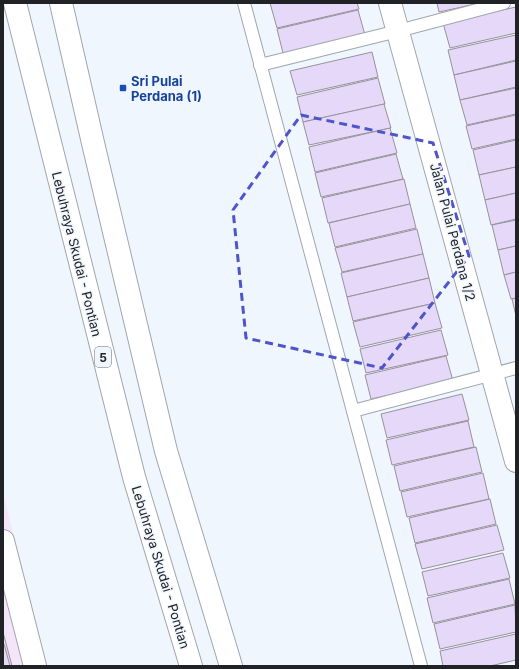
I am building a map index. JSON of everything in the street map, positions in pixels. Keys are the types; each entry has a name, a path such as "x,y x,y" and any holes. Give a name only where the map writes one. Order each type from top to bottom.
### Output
{"main road":[{"name":"Lebuhraya Skudai - Pontian","path":"14,3 134,477 191,666"},
{"path":"61,3 92,143 166,451 231,666"},
{"name":"Jalan Pulai Perdana 1/2","path":"390,3 516,461"},
{"path":"3,541 35,666"}],"lane":[{"path":"244,3 421,666"},
{"path":"260,65 504,3"},
{"path":"353,411 516,368"}],"highlighted area":[{"path":"301,115 433,143 469,256 382,368 246,338 233,210"}],"shaded area":[{"path":"3,493 47,666 3,666"}],"building":[{"path":"270,3 357,3 359,9 277,28"},
{"path":"437,3 480,3 439,12"},
{"path":"516,7 516,33 450,48 443,23"},
{"path":"358,10 365,35 283,53 277,29"},
{"path":"516,35 516,60 454,75 448,50"},
{"path":"372,52 378,77 297,95 290,71"},
{"path":"516,61 516,87 460,100 454,75"},
{"path":"378,78 385,104 303,122 297,97"},
{"path":"516,88 516,114 467,125 460,100"},
{"path":"384,104 391,128 309,145 303,122"},
{"path":"516,115 516,139 472,149 466,126"},
{"path":"390,128 397,153 315,172 309,147"},
{"path":"516,140 516,167 479,175 473,150"},
{"path":"396,154 403,179 321,197 315,173"},
{"path":"516,167 516,193 485,200 479,175"},
{"path":"404,179 410,204 328,223 322,198"},
{"path":"516,193 516,219 491,225 485,200"},
{"path":"410,204 416,228 335,247 329,223"},
{"path":"516,220 516,246 498,250 492,225"},
{"path":"417,229 423,254 342,272 335,248"},
{"path":"516,246 516,272 504,275 498,250"},
{"path":"423,254 429,278 347,297 341,273"},
{"path":"516,272 516,298 511,299 504,275"},
{"path":"429,278 435,303 353,321 347,297"},
{"path":"516,298 516,316 512,299"},
{"path":"435,303 442,328 360,347 353,322"},
{"path":"441,330 448,355 366,373 360,349"},
{"path":"446,356 453,381 371,399 365,375"},
{"path":"462,394 469,420 387,438 381,414"},
{"path":"468,421 474,447 392,465 386,440"},
{"path":"476,447 482,472 400,491 394,466"},
{"path":"483,473 489,499 407,517 401,492"},
{"path":"490,499 496,524 415,543 409,518"},
{"path":"497,525 504,550 422,569 415,544"},
{"path":"503,553 510,578 428,596 422,572"},
{"path":"509,579 515,604 433,623 427,598"},
{"path":"515,605 516,632 440,649 434,624"},
{"path":"3,632 12,666 3,666"},
{"path":"516,634 516,660 490,666 443,666 440,651"},
{"path":"4,644 10,666 3,666"}],"place":[{"name":"Sri Pulai Perdana (1)","path":"123,88"}]}
